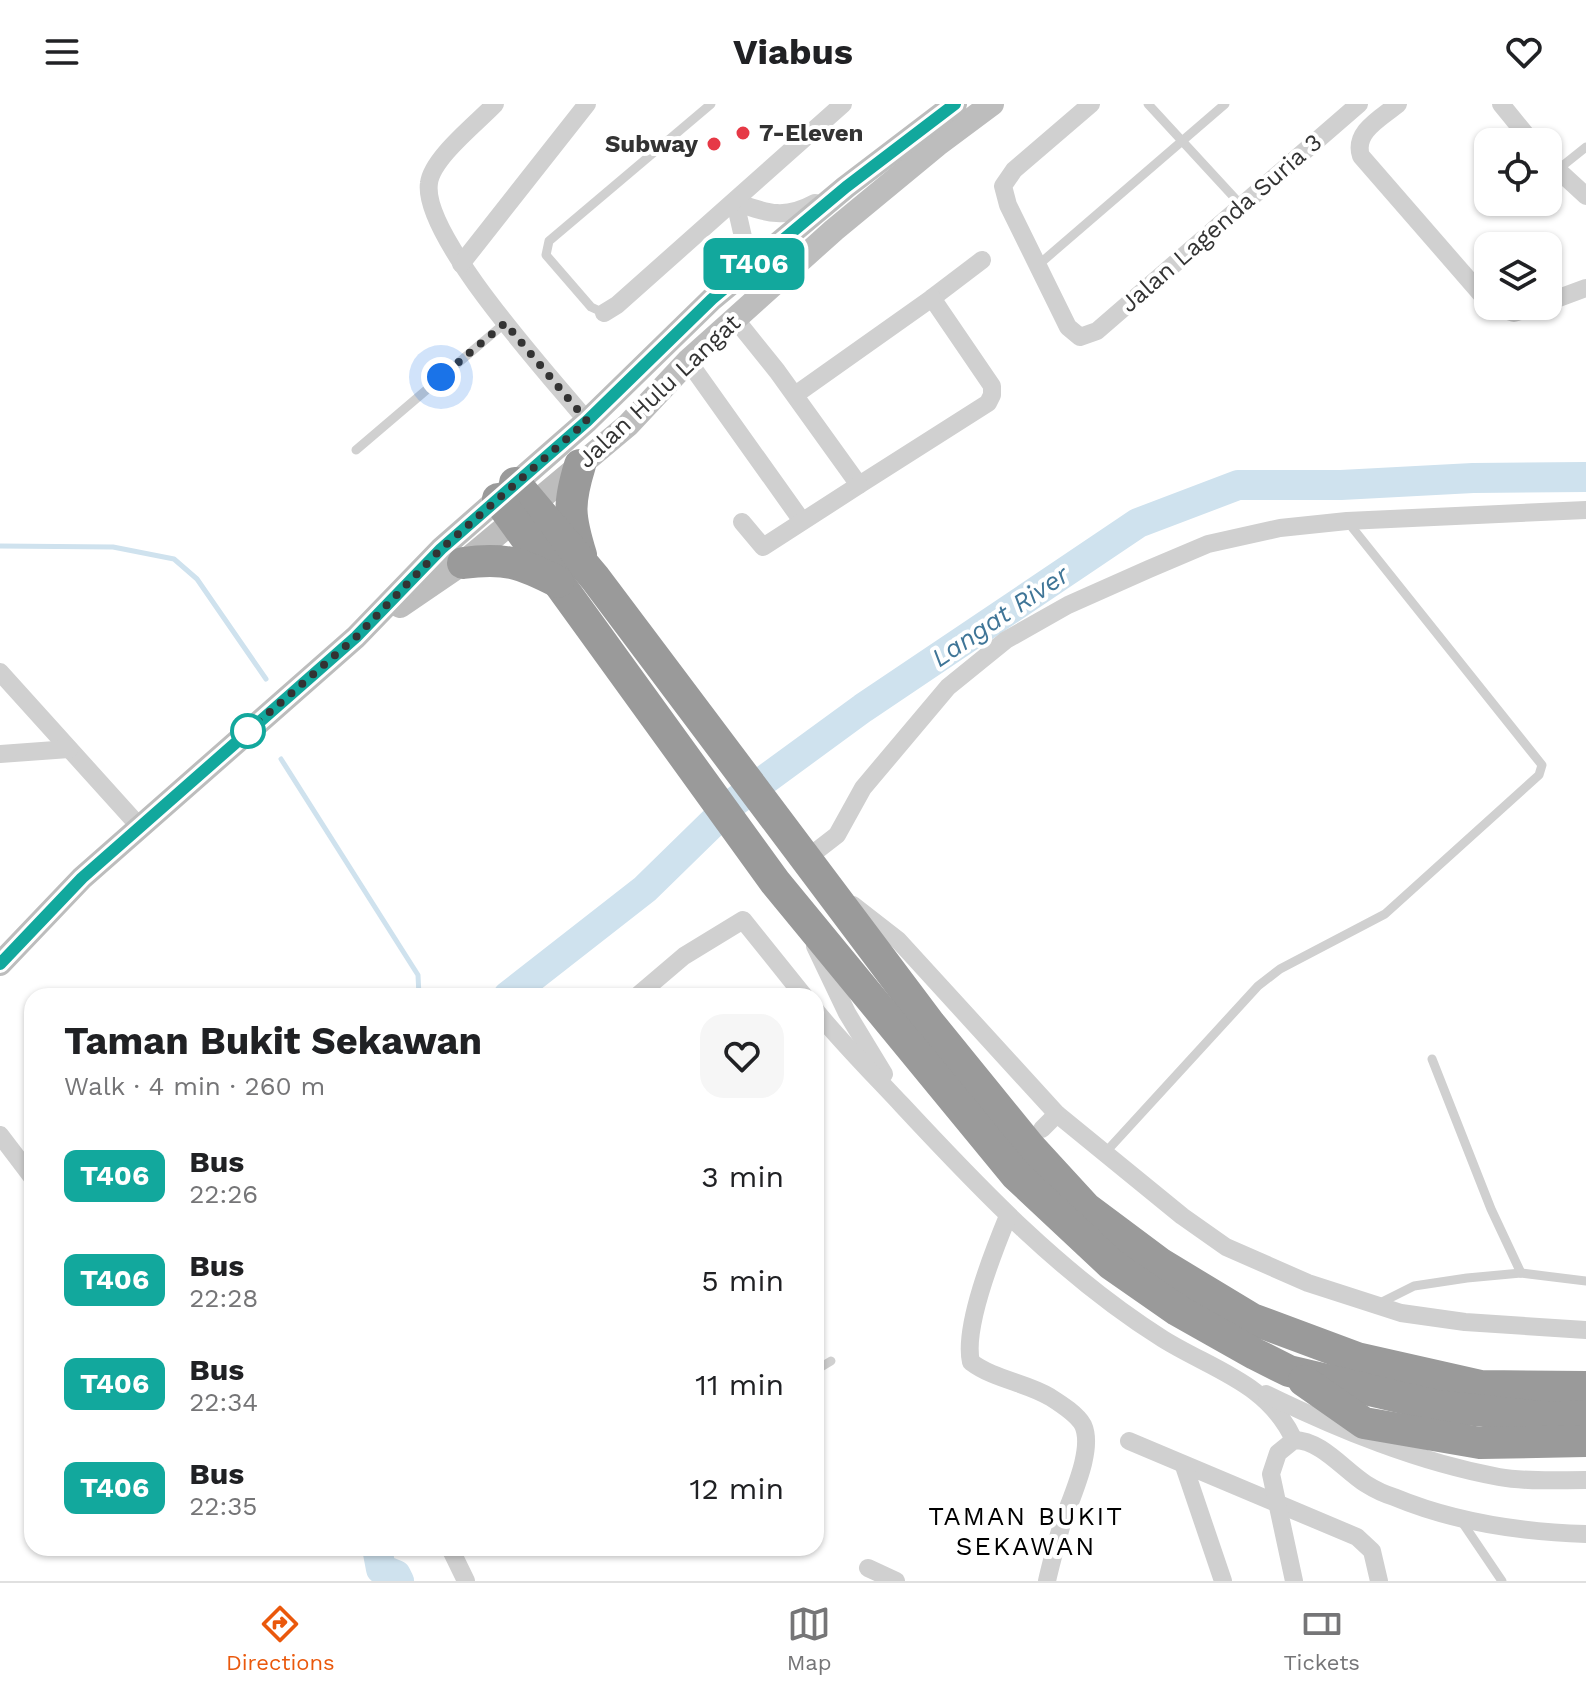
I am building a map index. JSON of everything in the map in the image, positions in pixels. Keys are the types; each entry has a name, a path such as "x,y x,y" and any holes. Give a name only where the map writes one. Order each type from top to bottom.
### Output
{"highway":[{"path":"580,465 570,497 572,574 680,754 775,882 1016,1175 1111,1264 1177,1310 1289,1371 1364,1423 1480,1443 1586,1441"},
{"path":"515,501 572,574 713,733 930,1024 1030,1147 1086,1208 1161,1264 1252,1319 1357,1358 1481,1386 1586,1387"},
{"path":"463,563 493,559 572,574"},
{"path":"1289,1371 1437,1406 1551,1418 1586,1416"}],"main road":[{"name":"Jalan Hulu Langat","path":"356,637 463,563 587,421 712,299 846,187 955,104"},
{"name":"Jalan Hulu Langat","path":"0,964 82,878 356,637 441,549 515,501 580,465 628,425 688,361 834,230 992,104"}],"street":[{"path":"495,104 434,166 428,184 430,203 461,264 505,323 587,421"},
{"path":"461,264 587,104"},
{"path":"604,313 735,202 843,104"},
{"path":"1037,266 1008,205 1003,186 1014,170 1091,104"},
{"name":"Jalan Lagenda Suria 3","path":"1037,266 1068,327 1080,337 1097,331 1359,104"},
{"name":"Jalan Lagenda Suria 3","path":"1398,104 1361,136 1358,146 1361,156 1474,286"},
{"path":"1501,104 1521,128"},
{"path":"1562,175 1586,196"},
{"path":"735,202 775,214 797,213 846,187"},
{"path":"712,299 741,261 743,237 735,202"},
{"path":"795,395 982,260"},
{"path":"1562,297 1586,288"},
{"path":"742,522 763,547 988,403 992,386 932,298"},
{"path":"736,320 795,395 859,485"},
{"path":"688,361 802,521"},
{"path":"1586,510 1347,521 1280,528 1208,544 1068,605 1006,640 948,687 863,788 837,835 807,860 898,940 1057,1114 1226,1247 1308,1283 1401,1313 1465,1322 1586,1330"},
{"path":"0,672 139,826"},
{"path":"0,754 69,749"},
{"path":"797,909 847,1013 904,1107"},
{"path":"646,988 684,956 743,920 798,988"},
{"path":"824,1020 979,1187 1041,1247 1148,1329 1258,1392 1274,1406 1294,1440"},
{"path":"1042,1129 1057,1114"},
{"path":"0,1135 24,1166"},
{"path":"979,1187 993,1174"},
{"path":"1008,1216 984,1279 968,1350 971,1362 980,1369 1056,1401 1082,1423 1087,1440 1080,1475 1047,1581"},
{"path":"1196,1359 1352,1434 1449,1465 1502,1478 1585,1480"},
{"path":"1294,1581 1271,1474 1278,1453 1294,1440 1312,1443 1367,1484 1394,1498 1458,1517 1529,1532 1586,1534"},
{"path":"1129,1441 1357,1537 1372,1551 1379,1581"},
{"path":"1184,1466 1223,1581"},
{"path":"454,1556 466,1581"},
{"path":"868,1568 896,1581"}],"lane":[{"path":"604,313 591,307 546,255 549,241 711,104"},
{"path":"1148,104 1242,206"},
{"path":"1037,266 1225,104"},
{"path":"1562,160 1586,147"},
{"path":"356,450 505,323"},
{"path":"1104,1154 1258,986 1280,969 1385,914 1539,775 1542,765 1347,521"},
{"path":"1432,1059 1491,1209 1521,1273"},
{"path":"1377,1305 1414,1286 1521,1273 1586,1281"},
{"path":"824,1365 831,1361"},
{"path":"1458,1517 1502,1581"}],"waterway":[{"name":"Langat River","path":"518,988 645,889 733,803 863,708 1138,523 1238,485 1586,477"},
{"path":"0,546 113,547 174,559 197,579 266,679"},
{"path":"281,759 418,975 419,988"},
{"name":"Langat River","path":"379,1556 381,1569 396,1575 399,1581"}],"bus line":[{"name":"T406","path":"0,964 82,878 356,637 441,549 587,421 712,299 846,187 955,104"}],"place":[{"name":"7-Eleven","path":"743,133"},
{"name":"Subway","path":"714,144"}],"district":[{"name":"TAMAN BUKIT SEKAWAN","path":"1026,1531"}],"route":[{"path":"248,731 356,637 441,549 587,421 505,323 441,377"}]}
